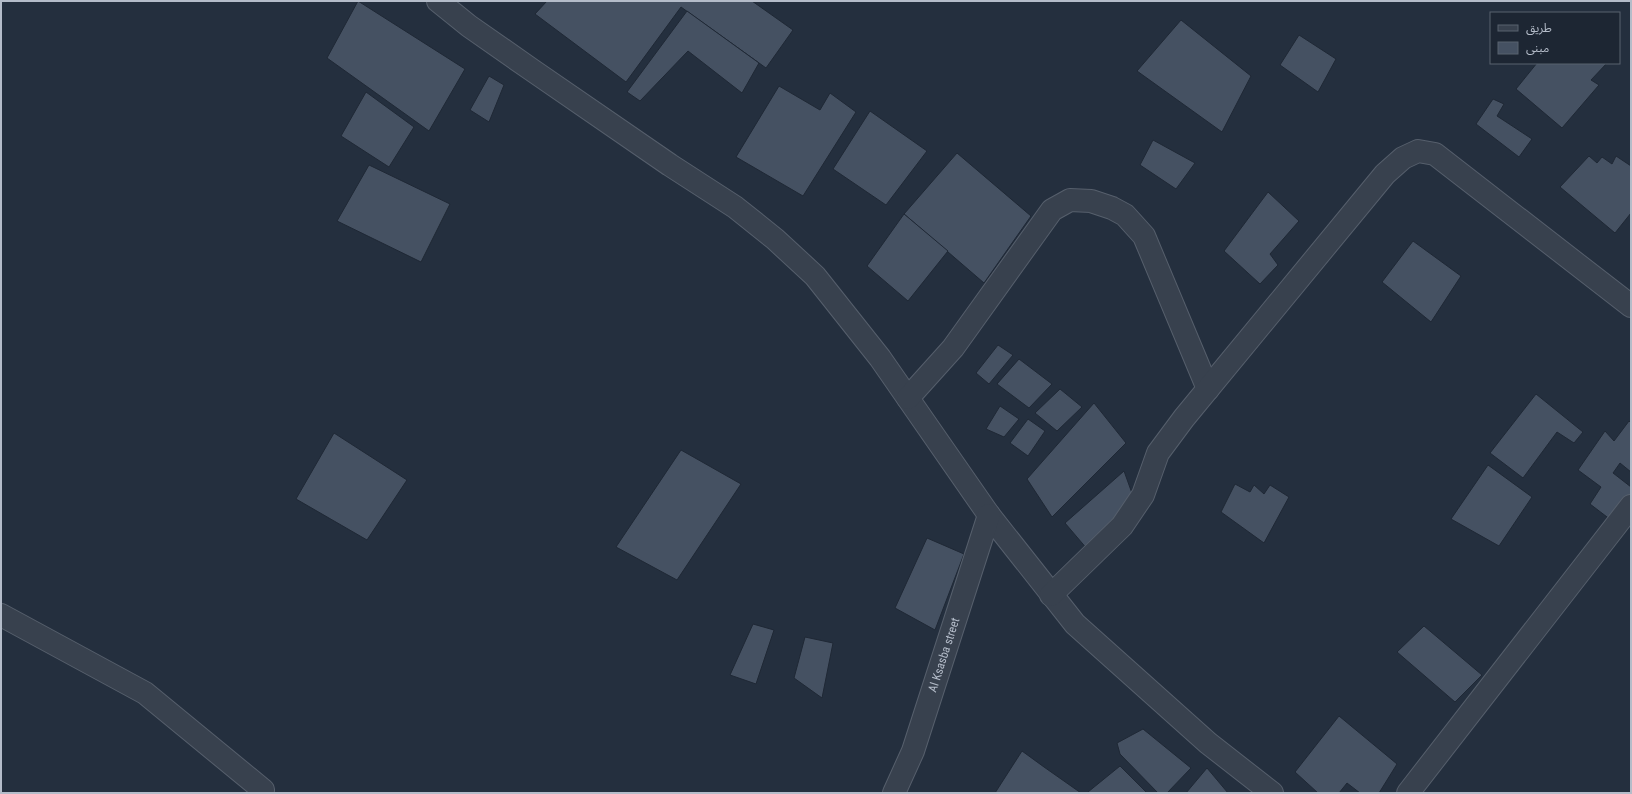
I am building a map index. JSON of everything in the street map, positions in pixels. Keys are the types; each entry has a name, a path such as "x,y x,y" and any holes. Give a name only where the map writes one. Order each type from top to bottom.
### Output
{"street":[{"path":"438,1 469,26 532,70 670,165 735,207 775,239 815,276 880,358 990,515 1075,624 1208,743 1272,793"},
{"path":"1051,595 1122,526 1143,495 1158,453 1184,418 1385,174 1403,158 1418,151 1435,154 1450,164 1631,306"},
{"path":"908,398 953,348 1052,210 1070,200 1091,201 1112,208 1125,215 1144,236 1208,389"},
{"path":"1408,793 1631,506"},
{"name":"Al Ksasba street","path":"894,793 913,751 990,515"},
{"path":"1,614 145,693 263,792"}],"building":[{"path":"358,1 465,69 429,131 327,58"},
{"path":"547,1 752,1 793,30 766,68 681,7 626,82 535,14"},
{"path":"687,11 759,63 742,93 688,51 640,101 627,92"},
{"path":"1181,20 1251,76 1222,132 1137,71"},
{"path":"1299,35 1336,59 1318,92 1280,65"},
{"path":"1536,64 1606,64 1591,80 1599,85 1562,128 1516,89"},
{"path":"489,76 504,85 489,122 470,110"},
{"path":"779,86 820,110 830,93 856,112 803,196 736,157"},
{"path":"366,92 414,127 389,167 341,136"},
{"path":"1493,99 1504,104 1497,116 1532,139 1519,157 1476,124"},
{"path":"870,111 927,151 886,205 833,169"},
{"path":"1153,140 1195,163 1176,189 1140,165"},
{"path":"957,153 1031,216 984,283 904,214"},
{"path":"1589,156 1597,163 1602,157 1612,164 1616,156 1631,166 1631,213 1615,233 1560,187"},
{"path":"369,165 450,204 421,262 337,221"},
{"path":"1268,192 1299,221 1270,254 1278,265 1260,284 1224,251"},
{"path":"904,214 948,251 908,301 867,266"},
{"path":"1413,241 1461,276 1431,322 1382,282"},
{"path":"998,345 1013,355 989,384 976,373"},
{"path":"1019,359 1052,384 1029,408 997,384"},
{"path":"1060,389 1082,407 1057,431 1035,413"},
{"path":"1536,394 1583,432 1574,443 1557,432 1523,478 1490,453"},
{"path":"1094,403 1126,443 1052,517 1027,479"},
{"path":"1000,406 1019,419 1004,437 986,429"},
{"path":"1028,419 1045,431 1028,456 1010,443"},
{"path":"1629,421 1631,423 1631,472 1620,463 1613,473 1631,487 1631,493 1611,520 1590,504 1601,487 1578,470 1605,431 1614,441"},
{"path":"334,433 407,480 367,540 296,499"},
{"path":"681,450 741,484 677,580 616,547"},
{"path":"1488,465 1532,497 1499,546 1451,519"},
{"path":"1124,471 1133,496 1088,550 1065,523"},
{"path":"1235,484 1250,492 1254,485 1264,494 1270,485 1289,497 1264,543 1221,512"},
{"path":"927,538 964,554 935,630 895,608"},
{"path":"753,624 774,630 756,684 730,675"},
{"path":"1424,626 1482,675 1455,702 1397,652"},
{"path":"805,637 833,643 822,698 794,678"},
{"path":"1339,716 1397,764 1379,793 1360,793 1347,783 1339,793 1318,793 1295,772"},
{"path":"1143,729 1191,768 1167,793 1158,793 1120,754 1117,743"},
{"path":"1022,751 1044,767 1081,793 995,793"},
{"path":"1120,766 1147,793 1088,792"},
{"path":"1207,768 1228,793 1186,793"}]}
